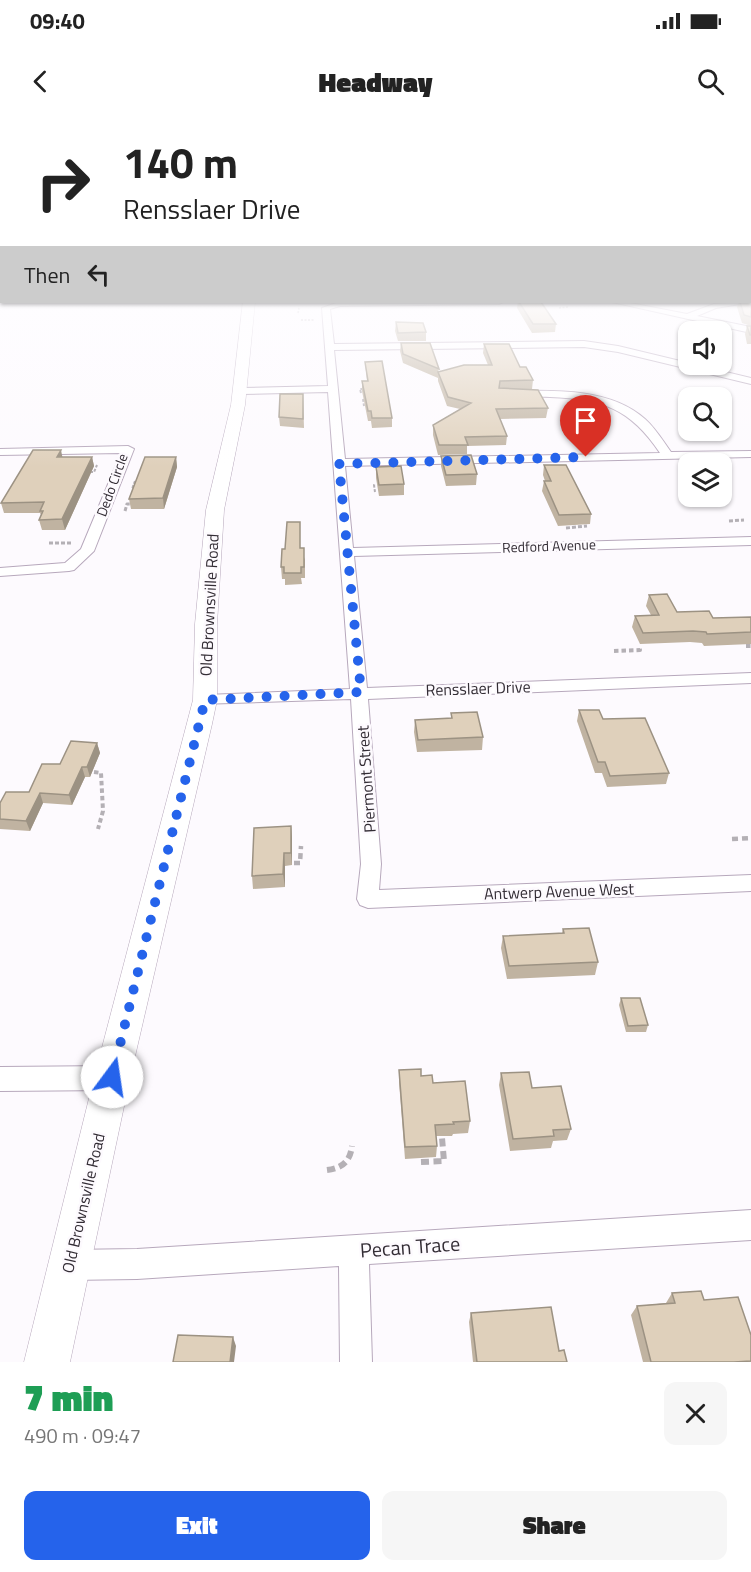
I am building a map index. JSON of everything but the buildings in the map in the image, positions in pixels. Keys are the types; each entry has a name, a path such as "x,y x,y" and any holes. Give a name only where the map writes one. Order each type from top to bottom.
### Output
{"street":[{"name":"Old Brownsville Road","path":"47,1362 112,1077 205,700 208,601 215,510 240,391 244,351"},
{"name":"Piermont Street","path":"330,351 361,692 371,843 368,899"},
{"path":"624,351 751,381"},
{"path":"240,391 333,389"},
{"path":"504,394 561,395 589,399 617,407 641,421 668,456"},
{"name":"Dedo Circle","path":"0,452 128,449 87,551 69,567 0,572"},
{"path":"339,464 751,454"},
{"name":"Redford Avenue","path":"348,552 751,541"},
{"name":"Rensslaer Drive","path":"205,700 751,678"},
{"name":"Antwerp Avenue West","path":"368,899 751,883"},
{"path":"0,1079 112,1077"},
{"name":"Pecan Trace","path":"69,1265 149,1263 751,1225"},
{"path":"354,1250 356,1362"}],"path":[{"path":"361,393 360,389 367,389"},
{"path":"363,399 364,406"},
{"path":"90,472 94,472 97,465"},
{"path":"135,481 132,489 136,489"},
{"path":"375,492 374,485 376,485"},
{"path":"125,511 127,504 130,504"},
{"path":"729,521 744,520"},
{"path":"566,528 587,526"},
{"path":"49,543 79,543"},
{"path":"614,651 640,650 639,648"},
{"path":"94,772 101,773 103,811 98,829"},
{"path":"732,839 751,838"},
{"path":"294,864 300,863 301,846"},
{"path":"421,1162 444,1161 442,1138"},
{"path":"327,1170 347,1164 350,1159 351,1146"}],"route":[{"path":"112,1077 205,700 361,692 339,464 586,457"}]}
